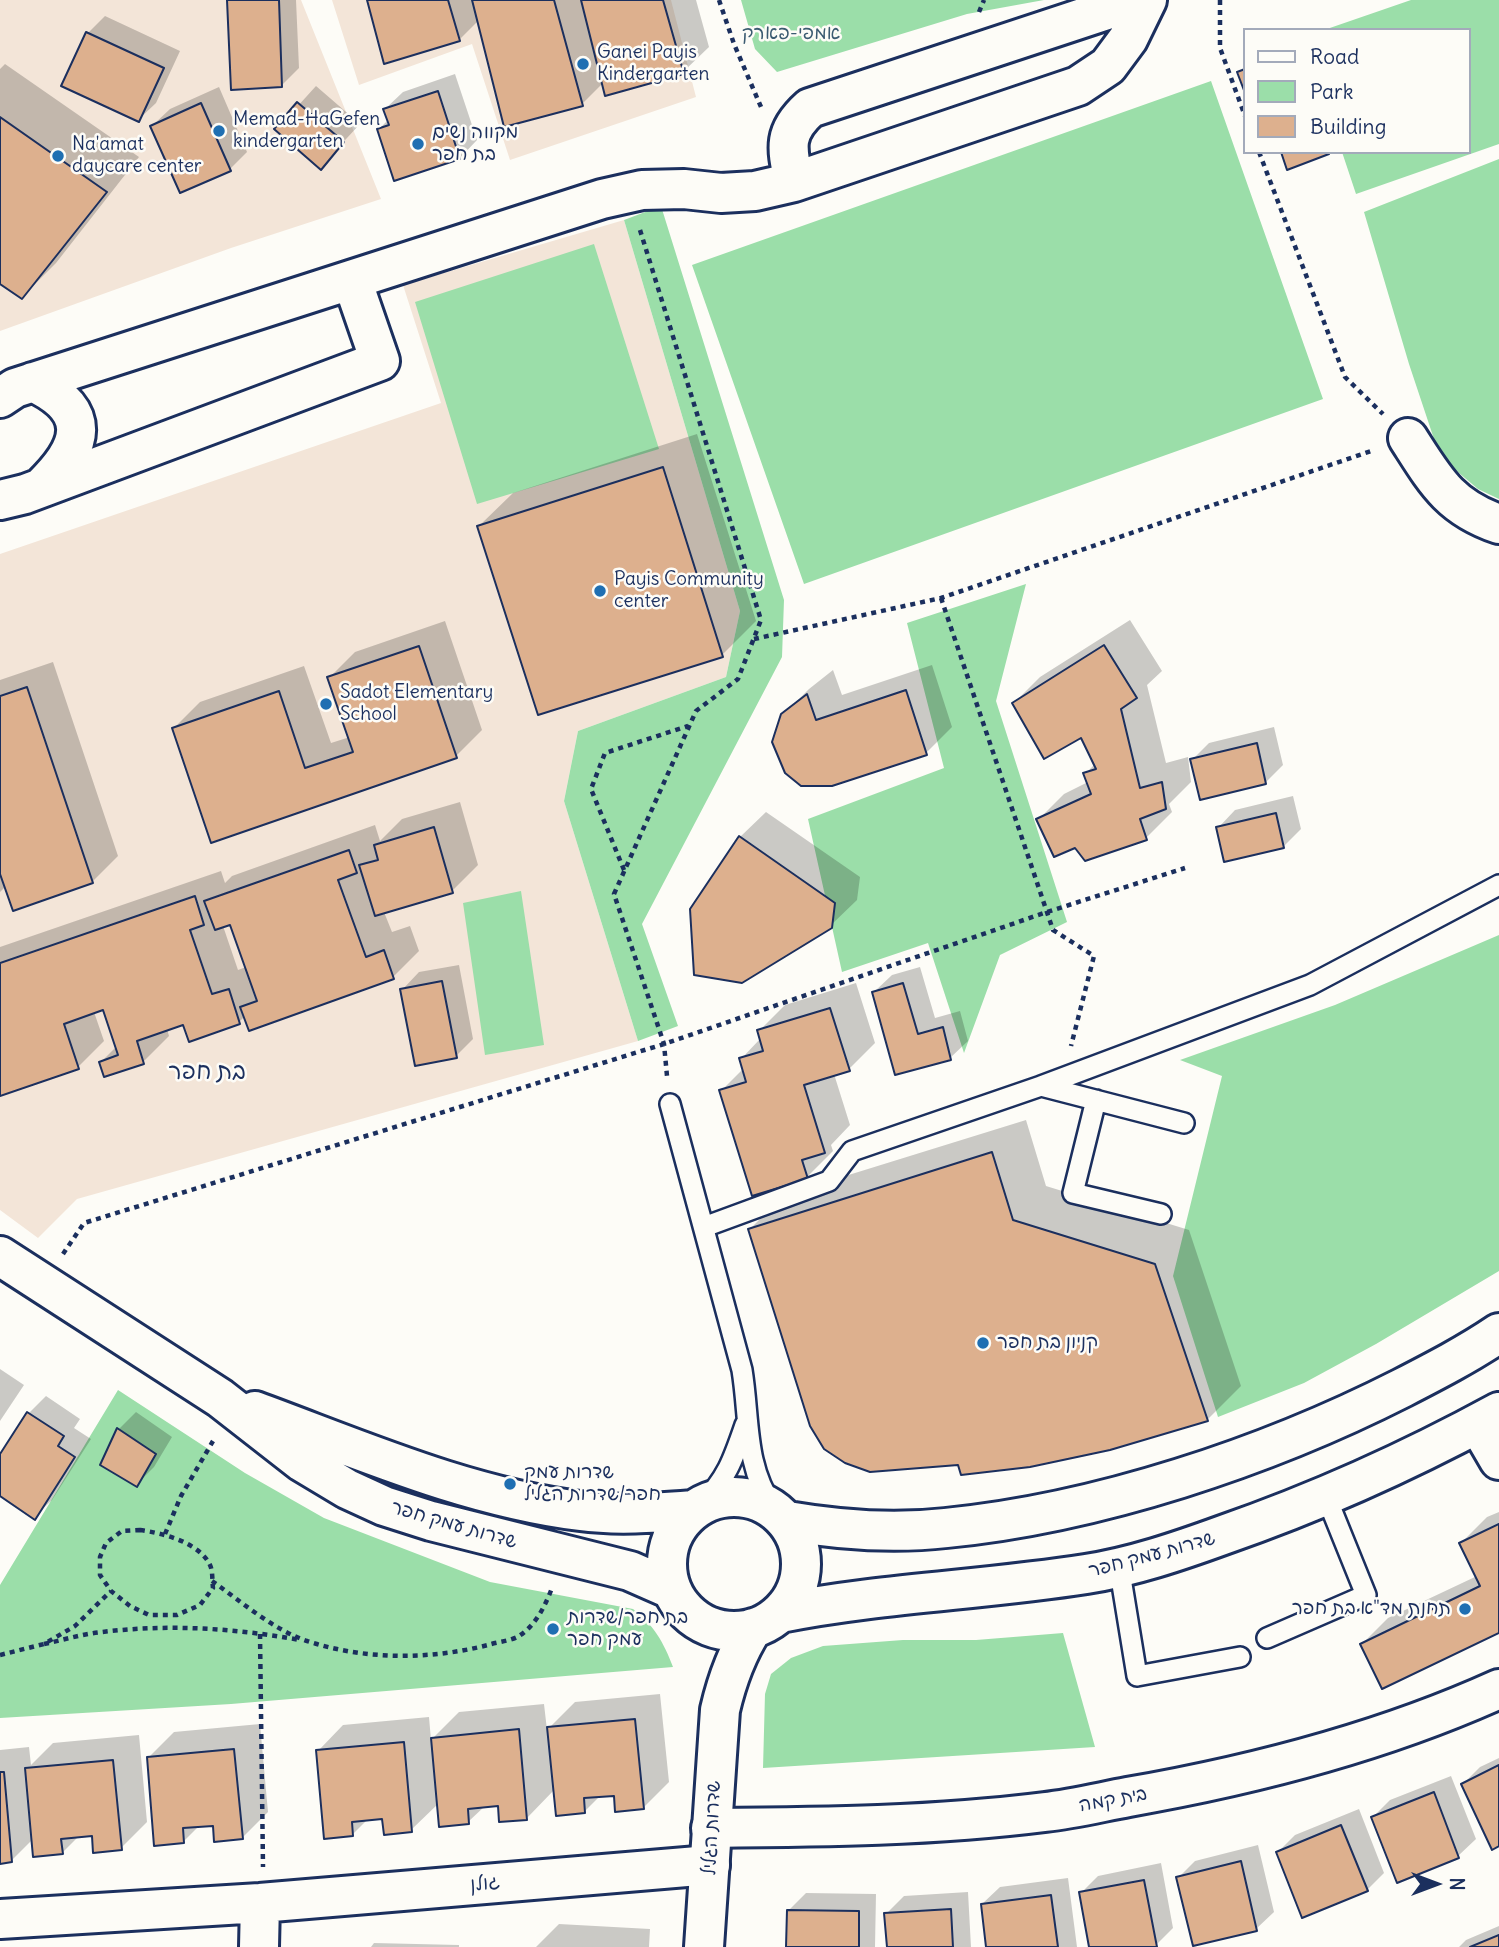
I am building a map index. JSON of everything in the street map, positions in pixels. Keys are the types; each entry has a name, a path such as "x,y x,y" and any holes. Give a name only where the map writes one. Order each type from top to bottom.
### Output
{"street":[{"path":"794,183 788,139 795,121 810,108 1137,0"},
{"path":"17,390 602,199 629,193 684,189 721,193 755,191 794,183 1079,86 1108,66 1128,39 1147,0"},
{"path":"0,499 42,487 380,361 352,280"},
{"path":"17,390 53,392 66,404 75,418 77,433 71,452 42,487"},
{"path":"1408,438 1437,484 1459,505 1499,524"},
{"name":"שדרות עמק חפר","path":"0,1256 226,1404 302,1462 347,1489 384,1506 431,1521 630,1571 671,1589"},
{"path":"780,1514 797,1538 802,1557 800,1577 794,1595 767,1620 740,1632 719,1630 699,1622 682,1608 671,1589 666,1568 668,1548 676,1528 696,1508 712,1499 734,1495 754,1498 780,1514 822,1527 861,1530 946,1528 1097,1501 1208,1469 1296,1437 1380,1399 1499,1333"},
{"name":"שדרות עמק חפר","path":"226,1404 420,1472 534,1504 583,1511 636,1514 696,1508"},
{"path":"1489,1418 1499,1460"},
{"name":"שדרות עמק חפר","path":"767,1620 851,1600 1087,1574 1174,1553 1326,1496 1489,1418"},
{"name":"שדרות הגליל","path":"704,1947 720,1710 727,1679 739,1649 767,1620"},
{"name":"שדרות הגליל","path":"699,1622 709,1653 720,1710"},
{"name":"בית קמה","path":"710,1847 867,1826 1047,1812 1189,1787 1299,1760 1473,1701 1499,1689"},
{"name":"גולן","path":"0,1919 260,1903 710,1847"},
{"path":"259,1947 260,1903"}],"lane":[{"path":"704,1227 829,1181 852,1151 1041,1086 1310,985 1499,885"},
{"path":"1041,1086 1184,1123"},
{"path":"1096,1100 1073,1193 1161,1214"},
{"path":"670,1104 742,1370 746,1421 755,1472 761,1490 780,1514"},
{"path":"696,1508 720,1485 731,1466 746,1421"},
{"path":"1267,1638 1366,1595 1326,1496"},
{"path":"1119,1566 1137,1675 1240,1657"}],"path":[{"path":"719,0 734,44 766,119"},
{"path":"1220,0 1220,48 1244,113"},
{"path":"754,639 941,598 1408,438 1345,377 1260,154"},
{"path":"629,193 761,620 738,679 696,711 614,894 664,1044 670,1104"},
{"path":"941,598 1053,930 1094,956 1063,1077"},
{"path":"624,870 591,789 605,753 689,726"},
{"path":"42,1283 84,1223 664,1044 1048,912 1185,868"},
{"path":"165,1534 226,1404"},
{"path":"140,1530 165,1534 199,1553 210,1565 212,1580 214,1588 200,1605 177,1615 149,1615 130,1606 111,1591 100,1575 100,1557 106,1543 122,1531 140,1530"},
{"path":"0,1656 100,1632 160,1627 260,1634 356,1652 408,1657 478,1647 518,1637 544,1609 565,1555"},
{"path":"212,1580 272,1624 307,1641"},
{"path":"44,1644 75,1626 111,1591"},
{"path":"260,1634 265,1854 260,1903"}],"shaded area":[{"name":"Memad-HaGefen kindergarten","path":"0,0 301,0 381,199 231,248 0,331"},
{"name":"Ganei Payis Kindergarten","path":"332,0 671,0 696,97 510,160 472,44 359,85"},
{"name":"Sadot Elementary School","path":"624,220 740,611 726,677 578,731 564,801 638,1041 77,1199 38,1238 0,1210 0,554 441,403 403,285"}],"green space":[{"name":"אמפי-פארק","path":"741,0 1044,0 967,14 777,72 755,49"},
{"path":"1411,0 1499,0 1499,144 1471,154 1471,28 1330,28"},
{"path":"1211,81 1323,399 804,584 692,265"},
{"path":"1343,154 1470,154 1356,194"},
{"path":"1499,159 1499,499 1478,489 1440,457 1364,212"},
{"path":"661,206 784,600 782,657 642,924 678,1026 638,1041 564,801 578,731 726,677 740,611 624,220"},
{"path":"594,244 659,449 477,504 415,302"},
{"path":"1026,584 996,701 1067,922 1000,955 964,1053 928,943 842,972 808,819 944,768 907,623"},
{"path":"521,891 544,1045 485,1055 463,903"},
{"path":"1499,935 1499,1271 1304,1383 1218,1417 1173,1276 1222,1076 1180,1060 1335,1005"},
{"path":"118,1390 245,1473 324,1518 490,1582 633,1609 647,1621 657,1635 673,1667 231,1704 0,1718 0,1585"},
{"path":"1063,1633 1095,1747 763,1768 765,1694 771,1674 791,1658 823,1646 903,1640 976,1640"}],"building":[{"path":"227,0 279,0 282,87 231,90"},
{"path":"367,0 448,0 460,41 384,64"},
{"path":"472,0 554,0 583,106 504,127"},
{"path":"581,0 663,0 684,74 605,96"},
{"path":"86,32 164,68 139,122 61,86"},
{"path":"1244,69 1244,90 1237,72"},
{"name":"מקווה נשים בת חפר","path":"438,91 460,159 394,181 377,129 389,125 383,109"},
{"path":"297,102 344,142 321,170 274,129"},
{"path":"201,103 231,171 180,193 150,126"},
{"path":"0,117 107,192 22,299 0,284"},
{"path":"1282,154 1329,154 1287,170"},
{"name":"Payis Community center","path":"663,467 723,657 538,715 477,526"},
{"path":"1104,645 1137,698 1121,709 1140,788 1162,782 1166,809 1140,819 1147,840 1085,861 1075,848 1054,857 1036,819 1091,794 1083,773 1096,769 1081,738 1044,759 1012,703"},
{"path":"419,646 457,758 211,843 172,728 279,691 305,768 353,752 327,677"},
{"path":"27,687 93,883 13,911 0,874 0,696"},
{"path":"906,690 927,755 832,786 801,786 785,773 772,742 781,714 807,694 816,720"},
{"path":"1257,743 1266,784 1200,800 1190,759"},
{"path":"1276,813 1284,848 1224,862 1216,827"},
{"path":"434,827 453,893 375,916 359,865 378,860 374,845"},
{"path":"739,836 835,903 832,928 742,983 694,975 690,909"},
{"path":"349,850 357,873 338,880 366,957 384,950 394,979 249,1031 240,1007 257,1001 230,925 215,930 204,901"},
{"path":"195,896 204,925 190,930 212,994 229,989 240,1024 189,1042 183,1025 137,1041 144,1064 104,1077 99,1062 118,1055 103,1010 64,1024 79,1069 0,1096 0,963"},
{"path":"442,981 457,1058 415,1066 400,989"},
{"path":"903,983 918,1034 943,1027 951,1060 895,1075 872,992"},
{"path":"830,1008 850,1071 804,1085 825,1153 802,1160 808,1179 752,1196 719,1090 746,1082 739,1058 763,1051 757,1030"},
{"name":"קניון בת חפר","path":"992,1152 1013,1220 1155,1264 1208,1421 1110,1450 1030,1467 961,1475 958,1465 870,1472 845,1463 824,1449 810,1426 748,1229"},
{"path":"27,1412 64,1436 58,1446 75,1457 35,1520 0,1496 0,1454"},
{"path":"117,1428 156,1454 137,1487 100,1465"},
{"name":"תחנת מד\"א בת חפר","path":"1499,1524 1499,1633 1382,1689 1360,1644 1480,1586 1459,1543"},
{"path":"635,1719 644,1809 615,1812 614,1796 584,1798 585,1813 556,1816 547,1727"},
{"path":"519,1729 527,1820 499,1822 498,1806 468,1809 469,1824 439,1827 431,1738"},
{"path":"404,1742 412,1832 384,1835 382,1819 352,1822 353,1836 324,1839 316,1750"},
{"path":"234,1749 243,1839 214,1842 213,1826 183,1828 184,1843 154,1846 147,1757"},
{"path":"113,1760 122,1850 93,1853 92,1836 61,1839 63,1854 33,1857 25,1768"},
{"path":"1499,1765 1499,1846 1492,1850 1461,1784"},
{"path":"0,1772 4,1772 12,1862 0,1864"},
{"path":"1434,1792 1459,1858 1397,1883 1371,1817"},
{"path":"1341,1825 1368,1891 1302,1918 1276,1852"},
{"path":"1241,1861 1257,1931 1193,1946 1176,1877"},
{"path":"1144,1880 1157,1947 1089,1947 1079,1892"},
{"path":"1051,1895 1058,1947 986,1947 981,1904"},
{"path":"951,1909 953,1947 887,1947 884,1913"},
{"path":"787,1910 859,1911 859,1947 786,1947"},
{"path":"1499,1935 1499,1947 1470,1947"}],"place":[{"name":"Ganei Payis Kindergarten","path":"583,64"},
{"name":"Memad-HaGefen kindergarten","path":"219,131"},
{"name":"מקווה נשים בת חפר","path":"418,144"},
{"name":"Na'amat daycare center","path":"58,156"},
{"name":"Payis Community center","path":"600,591"},
{"name":"Sadot Elementary School","path":"326,704"},
{"name":"קניון בת חפר","path":"983,1343"},
{"name":"שדרות עמק חפר/שדרות הגליל","path":"510,1484"},
{"name":"תחנת מד\"א בת חפר","path":"1465,1609"},
{"name":"בת חפר/שדרות עמק חפר","path":"553,1629"}],"district":[{"name":"בת חפר","path":"207,1072"}]}
